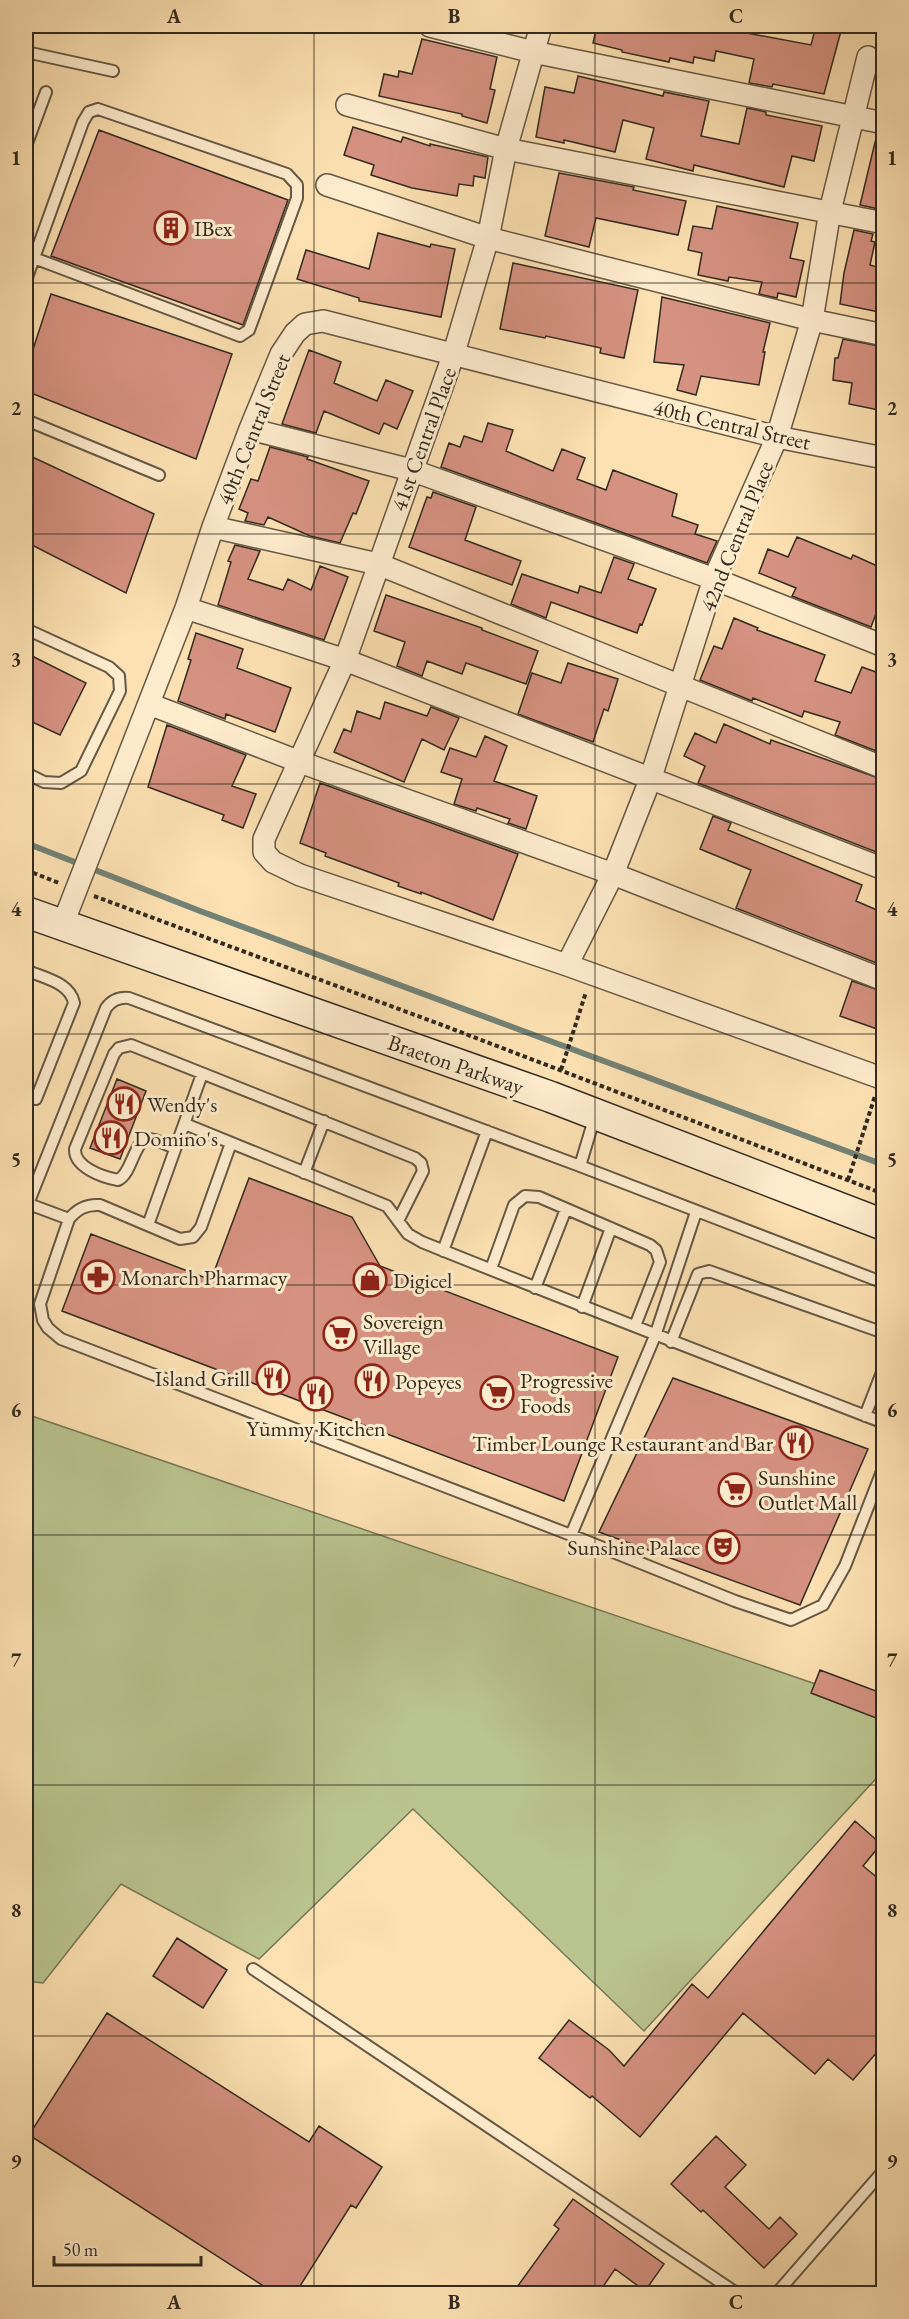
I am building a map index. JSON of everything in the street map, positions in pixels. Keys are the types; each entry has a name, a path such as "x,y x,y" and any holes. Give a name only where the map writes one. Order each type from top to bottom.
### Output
{"main road":[{"name":"Braeton Parkway","path":"26,912 62,926 556,1084 595,1114 843,1194 884,1225"}],"street":[{"path":"430,26 533,52 884,123"},
{"name":"41st Central Place","path":"541,26 506,149 488,238 453,356 345,660 264,839 264,852 273,862 300,875 567,965"},
{"name":"42nd Central Place","path":"567,965 613,874 650,780 714,579 777,436 812,320 830,211 868,57"},
{"path":"347,105 506,149 884,223"},
{"path":"327,186 488,238 812,320 884,334"},
{"name":"40th Central Street","path":"62,926 78,880 186,608 213,527 250,429 281,354 295,333 305,324 322,321 453,356 777,436 884,458"},
{"path":"250,429 411,470 714,579 884,646"},
{"path":"213,527 378,564 884,768"},
{"path":"186,608 345,660 884,869"},
{"path":"149,704 300,762 613,874 884,980"},
{"path":"567,965 883,1076"}],"lane":[{"path":"26,52 113,71"},
{"path":"26,146 46,92"},
{"path":"26,280 30,256 82,123 89,112 98,109 286,174 297,185 297,198 249,330 240,336 30,256"},
{"path":"26,420 159,476"},
{"path":"26,629 109,667 119,676 120,691 81,771 61,783 44,782 26,772"},
{"path":"26,970 64,987 71,994 74,1003 36,1099"},
{"path":"69,1219 27,1203 106,1008 112,1001 129,998 580,1166 884,1283"},
{"path":"175,1148 146,1139 140,1143 125,1175 118,1180 77,1161 75,1152 79,1138 114,1054 123,1047 131,1045 415,1158 421,1163 423,1171 398,1221"},
{"path":"148,1225 202,1074"},
{"path":"580,1166 595,1114"},
{"path":"304,1173 324,1121"},
{"path":"185,1124 387,1206 414,1239 670,1342 884,1423"},
{"path":"443,1251 487,1131"},
{"path":"231,1143 201,1227 196,1234 180,1239 100,1205 85,1206 73,1214 69,1219 40,1304 48,1328 61,1339 571,1535 735,1601 791,1620 823,1605 845,1566 884,1466"},
{"path":"492,1269 517,1201 525,1196 534,1196 650,1245 660,1262 635,1326"},
{"path":"535,1288 566,1209"},
{"path":"571,1535 656,1336 696,1212"},
{"path":"582,1307 611,1228"},
{"path":"670,1342 698,1274 710,1271 884,1333"},
{"path":"865,1416 884,1367"},
{"path":"253,1969 738,2294"},
{"path":"776,2294 884,2170"}],"path":[{"path":"26,870 78,880 556,1084 843,1194 884,1194"},
{"path":"556,1084 592,974"},
{"path":"843,1194 883,1076"}],"green space":[{"path":"26,1414 883,1707 883,1771 644,2031 413,1809 259,1959 121,1884 43,1983 26,1981"}],"building":[{"path":"597,26 710,26 811,45 816,26 841,31 824,94 773,84 772,87 749,83 754,59 716,51 714,61 694,57 693,63 670,58 669,62 622,52 622,50 593,43"},
{"path":"422,39 497,57 490,89 495,90 487,123 462,116 462,114 379,96 384,74 398,77 399,71 412,74"},
{"path":"578,76 663,96 664,92 709,101 701,136 739,144 747,108 766,112 766,115 822,126 814,161 792,156 784,187 694,165 693,171 646,159 654,128 623,120 615,152 564,140 564,143 536,137 545,87 574,93"},
{"path":"353,127 401,142 403,137 430,146 430,144 488,157 485,178 474,176 473,186 459,184 457,196 412,188 371,175 374,165 344,155"},
{"name":"IBex","path":"99,130 288,200 243,325 51,256"},
{"path":"877,134 884,135 884,192 879,209 860,205"},
{"path":"559,173 634,187 633,190 686,201 678,235 596,218 589,247 545,236"},
{"path":"717,206 798,223 790,258 804,261 796,297 778,293 777,298 759,294 762,282 729,277 728,281 698,275 702,253 688,250 693,226 712,229"},
{"path":"854,230 873,234 871,241 875,242 870,265 884,269 884,313 840,304 844,273"},
{"path":"378,233 430,247 431,244 455,249 441,317 359,301 359,298 297,279 306,250 369,269"},
{"path":"513,263 638,290 624,358 600,353 601,348 500,329"},
{"path":"51,294 232,354 196,459 26,391 26,371"},
{"path":"662,297 770,323 763,352 765,352 759,385 701,376 696,395 677,390 684,365 654,362"},
{"path":"843,339 884,347 884,411 849,404 852,383 833,380 835,358 838,358"},
{"path":"309,350 341,362 334,383 377,401 386,380 413,391 397,429 384,423 379,434 324,411 316,433 282,424"},
{"path":"488,423 513,430 506,451 553,471 562,449 585,458 577,479 606,490 613,470 677,494 672,516 698,525 695,534 717,541 707,563 441,467 449,443 460,447 464,436 482,442"},
{"path":"270,447 308,457 307,459 369,481 356,514 353,513 340,543 310,536 268,517 264,525 245,521 248,513 239,509 251,479 258,481"},
{"path":"26,454 154,514 126,593 26,542"},
{"path":"433,492 476,507 465,540 521,561 512,585 409,547 427,497 431,498"},
{"path":"797,537 851,559 853,555 884,569 884,605 880,603 871,627 792,596 796,588 759,573 768,549 788,557"},
{"path":"235,545 260,551 248,579 283,590 288,579 311,590 320,566 348,577 324,640 218,605 231,562 228,561"},
{"path":"614,557 634,564 628,579 656,589 637,633 551,602 546,618 511,604 522,574 578,593 580,586 601,593"},
{"path":"386,595 482,628 482,630 538,651 526,684 466,663 462,674 427,661 422,676 397,666 405,642 374,631"},
{"path":"734,618 758,628 757,630 825,655 815,681 851,693 862,667 884,675 884,754 835,735 840,722 804,711 802,717 753,698 752,701 700,680 714,646 722,649"},
{"path":"196,633 243,649 237,668 291,688 275,732 226,714 225,719 178,701 191,660 188,659"},
{"path":"26,653 86,683 60,735 26,719"},
{"path":"568,663 618,679 608,711 604,709 593,742 518,714 532,673 561,683"},
{"path":"385,702 427,716 431,707 459,718 444,750 422,739 404,782 334,752 344,729 351,732 357,711 380,719"},
{"path":"724,724 770,744 771,740 884,780 884,855 698,783 705,766 684,756 695,733 716,743"},
{"path":"167,725 246,755 232,786 256,794 243,828 222,820 224,815 148,787"},
{"path":"485,736 507,746 494,781 537,796 526,829 508,823 510,819 477,808 476,811 454,804 462,779 441,772 450,748 476,757"},
{"path":"320,783 518,854 493,920 421,892 421,894 398,886 399,883 325,856 326,853 300,843"},
{"path":"713,816 731,823 728,830 862,885 856,901 884,913 884,966 736,908 751,870 700,849"},
{"path":"852,981 884,992 884,1019 880,1030 840,1016"},
{"path":"117,1079 146,1091 120,1159 90,1148"},
{"name":"Sovereign Village","path":"249,1178 352,1217 380,1266 618,1357 564,1501 62,1311 91,1234 211,1280"},
{"name":"Sunshine Outlet Mall","path":"673,1378 868,1449 800,1605 599,1532"},
{"path":"820,1670 884,1694 884,1721 811,1693"},
{"path":"855,1821 881,1844 863,1866 884,1883 884,2044 853,2080 828,2059 815,2074 743,2013 640,2137 592,2096 590,2098 539,2058 569,2020 609,2050 624,2066 692,1984 708,1998"},
{"path":"177,1938 227,1970 203,2008 153,1976"},
{"path":"107,2013 309,2142 319,2126 382,2167 356,2208 351,2205 295,2294 276,2294 29,2135"},
{"path":"716,2136 746,2165 725,2187 769,2229 780,2217 797,2234 764,2268 703,2210 701,2212 671,2184"},
{"path":"573,2199 664,2264 645,2291 615,2269 598,2294 512,2294 559,2229 554,2225"}],"waterway":[{"path":"26,843 200,911 884,1165"}],"place":[{"name":"IBex","path":"171,228"},
{"name":"Wendy's","path":"124,1104"},
{"name":"Domino's","path":"111,1138"},
{"name":"Monarch Pharmacy","path":"98,1277"},
{"name":"Digicel","path":"370,1280"},
{"name":"Sovereign Village","path":"340,1334"},
{"name":"Island Grill","path":"273,1378"},
{"name":"Popeyes","path":"372,1381"},
{"name":"Progressive Foods","path":"497,1393"},
{"name":"Yummy Kitchen","path":"316,1394"},
{"name":"Timber Lounge Restaurant and Bar","path":"796,1443"},
{"name":"Sunshine Outlet Mall","path":"735,1490"},
{"name":"Sunshine Palace","path":"723,1547"}]}
